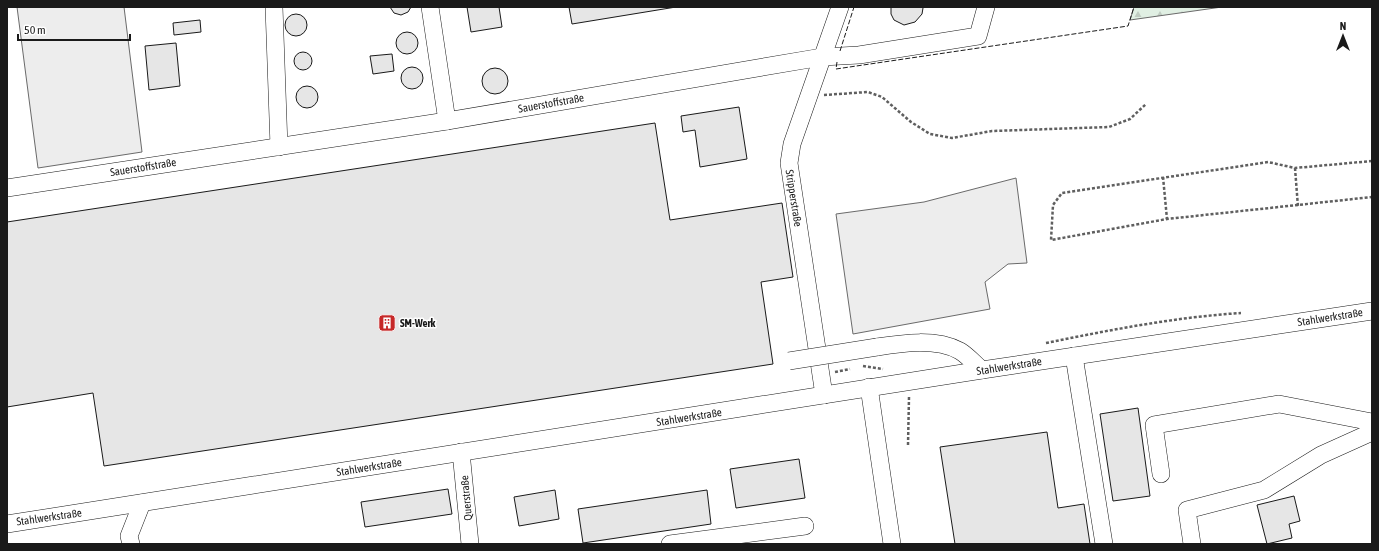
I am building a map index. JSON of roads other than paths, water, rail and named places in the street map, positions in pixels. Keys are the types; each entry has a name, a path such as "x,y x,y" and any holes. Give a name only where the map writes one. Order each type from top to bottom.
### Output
{"street":[{"path":"274,7 279,147"},
{"path":"430,7 447,121"},
{"name":"Stripperstraße","path":"824,395 789,163 792,144 840,7"},
{"name":"Sauerstoffstraße","path":"7,188 447,121 822,57 859,55 978,36 986,7"},
{"name":"Stahlwerkstraße","path":"7,524 1372,310"},
{"path":"789,361 902,343 934,343 960,351 982,370"},
{"path":"1074,356 1104,544"},
{"path":"869,388 892,544"},
{"path":"1161,474 1154,425 1279,404 1372,422"},
{"path":"1192,544 1187,510 1264,490 1321,455 1372,432"},
{"name":"Querstraße","path":"461,452 470,544"},
{"path":"131,544 129,536 142,503"},
{"path":"670,544 730,539 805,526"}],"place":[{"name":"SM-Werk","path":"387,323"}]}
